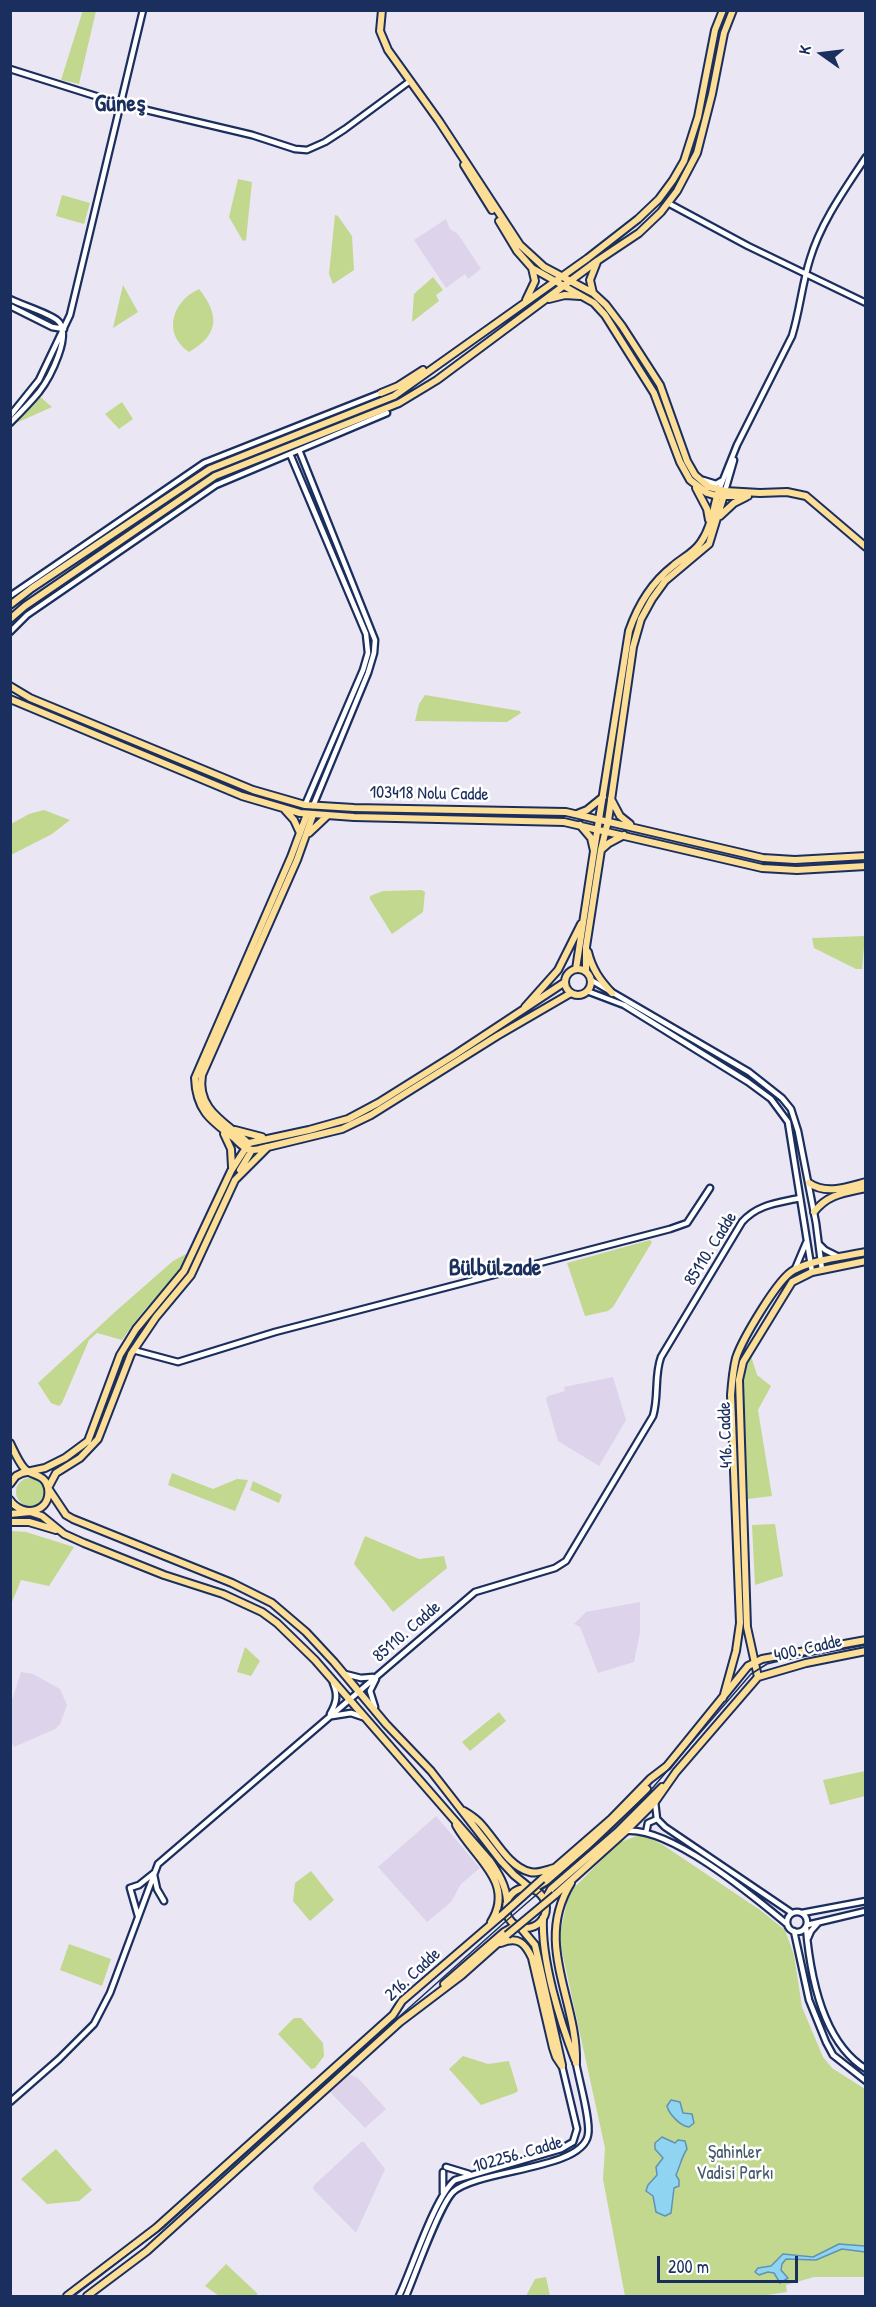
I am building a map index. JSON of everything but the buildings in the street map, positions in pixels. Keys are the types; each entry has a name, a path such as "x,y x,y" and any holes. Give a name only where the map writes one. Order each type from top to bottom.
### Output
{"main road":[{"path":"380,10 382,38 512,244 532,267 558,279 571,280 593,293 606,305 622,326 660,386 693,478 707,508 709,525"},
{"path":"10,604 210,469 394,396 575,267 638,219 659,199 673,180 690,143 715,30 723,10"},
{"path":"387,413 437,380 639,232 668,203 697,153 724,33 733,10"},
{"path":"408,82 439,120 525,251 564,286 586,297 602,311 654,393 680,462 693,478 721,493 749,496"},
{"path":"593,293 590,280 597,261"},
{"path":"524,303 535,281 532,267"},
{"path":"544,267 562,270 575,267"},
{"path":"545,300 566,295 586,297"},
{"path":"381,393 440,362"},
{"path":"10,620 35,600 214,476 399,403"},
{"path":"721,493 787,492 806,496 866,548"},
{"path":"310,814 195,1078 196,1096 202,1108 248,1147 268,1147 342,1129 371,1115 571,993 580,995 587,992 591,980 586,971 587,941 599,819 607,798 633,647 641,619 665,581 709,544 718,518 721,493"},
{"path":"576,969 597,851 608,821 607,798 629,631 634,615 643,599 663,573 698,547 721,493"},
{"path":"718,518 734,503 760,493"},
{"name":"103418 Nolu Cadde","path":"10,686 30,698 253,790 305,805 542,811 577,814 764,858 795,860 866,856"},
{"path":"10,699 242,796 284,810 327,816 564,822 598,828 762,868 796,870 866,866"},
{"path":"577,814 607,798"},
{"path":"607,798 620,816 632,827"},
{"path":"284,810 303,834"},
{"path":"303,834 327,816"},
{"path":"580,824 591,838 597,851"},
{"path":"597,851 624,835"},
{"path":"519,1012 558,970 577,935 585,912"},
{"path":"587,941 593,967 601,981 612,993"},
{"path":"10,1484 16,1476 45,1468 88,1441 120,1356 136,1329 184,1271 231,1171 248,1147 269,1138 348,1119 456,1054 565,982 568,973 576,969 586,971"},
{"path":"565,982 571,993"},
{"path":"224,1127 269,1138"},
{"path":"224,1127 231,1149 231,1171"},
{"path":"10,1514 30,1512 42,1506 56,1473 80,1458 98,1439 133,1350 156,1317 191,1275 248,1147"},
{"path":"235,1180 268,1147"},
{"path":"809,1183 819,1189 831,1189 866,1182"},
{"path":"814,1212 823,1201 866,1188"},
{"path":"819,1189 819,1195 823,1201"},
{"path":"723,1698 736,1652 740,1623 732,1376 737,1357 747,1336 787,1274 811,1264 866,1252"},
{"name":"416. Cadde","path":"758,1677 747,1628 739,1380 743,1362 787,1288 797,1278 812,1272 866,1261"},
{"path":"10,1443 24,1468 28,1472 41,1476 66,1515 73,1520 232,1583 272,1603 306,1632 431,1771 501,1861 514,1875 541,1894 546,1904"},
{"path":"10,1500 18,1509 42,1516 64,1534"},
{"path":"10,1522 37,1524 155,1572 223,1594 262,1612 277,1623 332,1680 469,1837 499,1875 507,1894 504,1914 393,2015"},
{"name":"400. Cadde","path":"764,1658 866,1640"},
{"path":"750,1646 754,1653 764,1658"},
{"name":"400. Cadde","path":"758,1677 806,1663 866,1652"},
{"name":"216. Cadde","path":"67,2296 156,2228 393,2015 402,2001 557,1867 667,1766 748,1666 764,1658"},
{"name":"216. Cadde","path":"87,2296 147,2251 400,2022 462,1975 574,1879 655,1802 676,1772 758,1677"},
{"path":"507,1901 514,1892 520,1889 532,1889 547,1881 604,1831 667,1766"},
{"path":"576,2063 564,2032 548,1965 543,1937 546,1898 551,1889 617,1832 676,1772"},
{"path":"461,1809 479,1822 510,1859 527,1872 536,1873 557,1867"},
{"path":"451,1817 499,1889 499,1907 487,1928"},
{"path":"574,1879 560,1902 554,1936 555,1953 576,2045 576,2063"},
{"path":"504,1914 535,1945 562,2066"},
{"path":"400,2022 504,1932 518,1926 535,1926 543,1918"},
{"path":"495,1945 513,1938 522,1941 527,1948 532,1958 553,2048 562,2066"}],"street":[{"path":"10,416 39,380 64,329 74,302 143,10"},
{"path":"10,69 121,104 308,150 345,129 408,82"},
{"path":"721,493 723,480 737,445 792,336 809,260 819,235 866,157"},
{"path":"668,203 866,303"},
{"path":"10,299 58,320 64,329 64,336 50,374 40,391 10,423"},
{"path":"10,306 52,327 64,329"},
{"path":"10,596 204,463 381,393"},
{"path":"10,632 27,615 216,485 387,413"},
{"path":"721,493 737,445"},
{"path":"300,450 375,640 368,673 314,806"},
{"path":"290,454 366,634 368,646 366,662 305,805"},
{"path":"693,478 712,483 723,480"},
{"path":"591,980 749,1072 777,1092 791,1109 809,1183 822,1270"},
{"path":"587,992 624,1005 748,1082 771,1100 788,1122 812,1272"},
{"path":"133,1350 178,1362 274,1332 670,1229 687,1223 710,1188"},
{"name":"85110. Cadde","path":"10,2102 59,2059 94,2024 110,1993 159,1864 475,1592 555,1568 566,1561 653,1416 658,1396 657,1371 661,1357 742,1222 751,1212 763,1206 800,1198"},
{"path":"795,1269 807,1241"},
{"path":"818,1241 829,1253 845,1257"},
{"path":"345,1674 361,1678 378,1675"},
{"path":"377,1713 370,1691 378,1675"},
{"path":"328,1718 336,1705 338,1696 332,1680"},
{"path":"328,1718 351,1713 363,1717"},
{"path":"655,1802 657,1819 665,1827 792,1913 866,1901"},
{"path":"646,1833 648,1822 657,1819"},
{"path":"626,1831 661,1837 763,1903 794,1931 809,2000 826,2042 833,2055 866,2081"},
{"path":"138,1916 130,1888 139,1885 154,1873 157,1889 164,1901"},
{"path":"794,1931 802,1931 806,1926 866,1911"},
{"path":"787,1924 792,1913"},
{"path":"802,1913 806,1917 807,1941 816,1995 839,2045 866,2069"},
{"path":"807,1941 811,1930 819,1922"},
{"name":"102256. Cadde","path":"406,2296 451,2194 465,2184 557,2159 575,2153 584,2147 588,2134 576,2063"},
{"name":"102256. Cadde","path":"399,2296 443,2195 455,2180 561,2149 573,2142 577,2129 562,2066"},
{"path":"443,2195 445,2170 474,2174"}],"shaded area":[{"path":"446,219 450,229 458,234 481,269 468,279 465,274 446,288 414,240"},
{"path":"613,1377 626,1420 599,1466 558,1441 546,1399 548,1396 565,1391 564,1387"},
{"path":"640,1602 640,1633 634,1662 598,1673 580,1627 574,1624 586,1612"},
{"path":"21,1672 33,1674 60,1689 67,1705 60,1724 55,1729 14,1747 11,1741 11,1703"},
{"path":"436,1816 480,1868 461,1884 451,1902 427,1922 378,1867"},
{"path":"348,2074 358,2078 386,2109 365,2128 329,2091"},
{"path":"361,2142 364,2142 385,2169 356,2233 313,2189 314,2185"}],"green space":[{"path":"83,10 96,11 79,84 61,80"},
{"path":"238,179 252,182 246,240 243,241 229,217"},
{"path":"62,195 90,203 84,224 56,216"},
{"path":"335,215 352,236 354,270 333,284 329,274"},
{"path":"433,277 443,290 436,295 439,301 412,322 414,294"},
{"path":"123,285 138,312 113,328"},
{"path":"199,289 211,307 213,324 206,339 189,352 175,336 174,318 182,301"},
{"path":"38,395 52,407 14,424"},
{"path":"122,402 133,419 119,429 105,414"},
{"path":"425,695 521,713 507,722 415,721 419,704"},
{"path":"44,810 70,820 52,834 11,855 11,824 29,814"},
{"path":"422,890 425,892 423,912 392,934 370,896 383,891"},
{"path":"865,936 862,969 856,969 814,948 812,938"},
{"path":"650,1240 652,1242 613,1307 608,1311 585,1316 567,1263"},
{"path":"186,1254 189,1256 181,1269 122,1340 97,1333 89,1340 62,1403 59,1406 51,1403 38,1383 173,1261"},
{"path":"751,1356 757,1375 771,1386 758,1410 772,1496 748,1499 743,1404 746,1368"},
{"path":"172,1473 213,1489 237,1479 248,1480 235,1511 168,1485"},
{"path":"30,1478 40,1482 44,1492 40,1502 30,1506 20,1502 16,1492 20,1482"},
{"path":"253,1481 282,1495 279,1503 250,1490"},
{"path":"775,1524 783,1576 755,1585 752,1525"},
{"path":"11,1531 26,1532 74,1547 49,1586 21,1580 10,1602"},
{"path":"365,1536 419,1559 444,1556 447,1568 393,1612 354,1564"},
{"path":"245,1647 260,1661 251,1676 237,1672"},
{"path":"499,1712 506,1721 470,1751 462,1742"},
{"path":"865,1771 865,1796 830,1805 823,1780"},
{"name":"Şahinler Vadisi Parkı","path":"642,1834 663,1845 760,1910 785,1930 794,1955 802,2007 823,2057 832,2068 865,2089 865,2277 814,2277 786,2285 787,2292 761,2296 625,2296 603,2179 605,2148 559,1938 569,1893 618,1843"},
{"path":"311,1871 334,1900 310,1921 293,1901 295,1883"},
{"path":"69,1944 111,1959 102,1986 60,1970"},
{"path":"294,2018 301,2018 323,2043 324,2056 315,2068 311,2069 278,2034"},
{"path":"463,2056 488,2064 509,2061 518,2091 481,2105 449,2069"},
{"path":"56,2149 92,2190 79,2201 47,2204 21,2179"},
{"path":"226,2264 258,2294 255,2296 219,2296 205,2286"},
{"path":"546,2277 550,2296 526,2296 535,2279"}],"water":[{"path":"671,2100 680,2102 683,2113 692,2114 694,2123 689,2127 675,2119 667,2106"},
{"path":"662,2137 675,2143 678,2140 685,2141 687,2149 676,2175 679,2186 674,2188 671,2213 665,2216 656,2212 653,2196 646,2191 657,2175 656,2167 663,2158 655,2149 655,2143"},
{"path":"839,2244 865,2246 865,2252 842,2249 816,2260 786,2259 781,2270 788,2278 780,2283 774,2273 759,2275 755,2272 758,2268 771,2266 783,2254 813,2257"}],"tram line":[{"path":"72,2296 162,2229 610,1831 649,1792 751,1674 767,1664 866,1645"}],"district":[{"name":"Güneş","path":"120,105"},
{"name":"Bülbülzade","path":"495,1269"}]}
